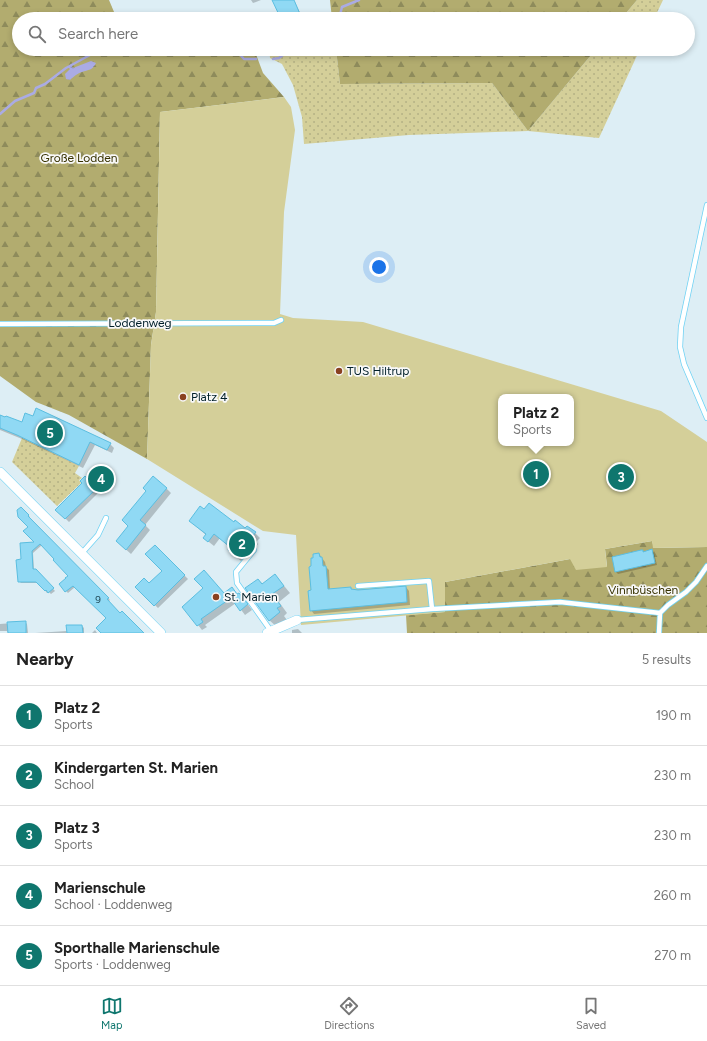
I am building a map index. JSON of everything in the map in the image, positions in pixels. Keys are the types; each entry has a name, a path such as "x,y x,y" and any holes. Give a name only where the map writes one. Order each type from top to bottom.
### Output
{"street":[{"path":"0,472 161,633"},
{"path":"269,632 297,620"}],"lane":[{"path":"707,205 681,327 680,347 684,364 707,418"},
{"name":"Loddenweg","path":"0,324 274,323 281,320"},
{"path":"82,553 98,535 106,518"},
{"path":"254,550 236,572 237,582 269,632"},
{"path":"659,633 660,613 696,582 707,566"},
{"path":"358,586 429,581 432,609"},
{"path":"297,620 432,609 560,602 660,613"}],"shaded area":[{"path":"637,0 663,0 657,12 627,12"},
{"path":"270,56 337,56 340,84 492,83 528,131 409,135 304,144 302,117 293,85 282,64 270,58"},
{"path":"590,56 637,56 599,138 528,131"},
{"name":"TUS Hiltrup","path":"284,97 291,107 295,130 284,212 280,314 293,318 363,322 661,411 707,442 707,547 653,548 652,541 605,549 607,567 576,570 570,559 445,582 445,612 301,625 296,535 263,531 147,459 151,345 156,312 160,112"},
{"path":"22,438 79,466 75,473 82,478 79,480 81,483 57,506 12,462"}],"green space":[{"name":"Große Lodden","path":"0,0 109,0 114,12 12,12 12,56 257,56 263,73 284,97 160,112 156,312 151,345 147,459 69,415 36,402 0,376"},
{"path":"330,0 637,0 627,12 331,12"},
{"path":"337,56 590,56 528,131 492,83 340,84"},
{"name":"Vinnbüschen","path":"652,541 654,548 707,547 707,633 407,633 406,615 445,612 445,582 570,559 607,566 605,549"}],"water":[{"path":"91,61 96,63 92,68 79,73 70,80 66,79 65,74 70,69 68,67 71,65 73,68"}],"building":[{"path":"272,0 294,0 299,12 278,12"},
{"path":"36,408 111,443 107,450 90,442 79,465 0,428 0,415 22,422 25,413 33,416"},
{"path":"85,476 97,488 65,519 55,510 82,483 80,481"},
{"path":"153,476 167,488 140,520 146,525 126,550 116,541 128,526 122,520 146,491 143,488"},
{"name":"St. Marien","path":"209,503 234,522 235,520 245,528 247,526 256,532 252,537 254,539 242,553 240,552 236,557 228,550 230,547 214,534 208,542 203,538 206,534 189,521 200,506 204,509"},
{"path":"21,507 29,515 28,516 109,598 107,599 120,613 122,611 144,633 101,633 96,628 106,618 73,586 65,592 59,584 68,576 40,544 32,551 33,569 36,569 54,588 48,593 36,582 18,582 16,560 21,559 20,543 34,542 23,531 28,527 18,517 17,510"},
{"path":"155,545 185,575 154,606 135,587 144,578 149,583 162,571 145,554"},
{"path":"652,549 655,563 615,572 612,557"},
{"path":"319,553 320,557 322,557 323,566 326,566 328,589 351,587 351,589 358,590 406,586 407,602 310,611 308,591 311,590 309,567 311,566 311,558 313,558 313,554"},
{"name":"St. Marien","path":"204,570 224,593 232,587 248,604 240,611 231,598 201,619 203,622 197,626 182,607 203,588 194,579"},
{"path":"275,574 284,586 272,594 281,606 277,608 280,612 269,621 245,588 258,579 262,584"},
{"path":"26,621 26,633 8,633 7,622"},
{"path":"66,625 82,625 83,633 67,633"}],"waterway":[{"path":"341,12 342,7 359,0"},
{"path":"0,114 15,101 34,93 36,88 45,84 66,68 88,56"},
{"path":"241,56 244,59 256,59"},
{"path":"273,59 282,56"}],"place":[{"name":"TUS Hiltrup","path":"339,371"},
{"name":"Platz 4","path":"183,397"},
{"name":"Sporthalle Marienschule","path":"50,433"},
{"name":"Platz 2","path":"536,474"},
{"name":"Platz 3","path":"621,477"},
{"name":"Marienschule","path":"101,479"},
{"name":"Kindergarten St. Marien","path":"242,544"},
{"name":"St. Marien","path":"216,597"}]}
